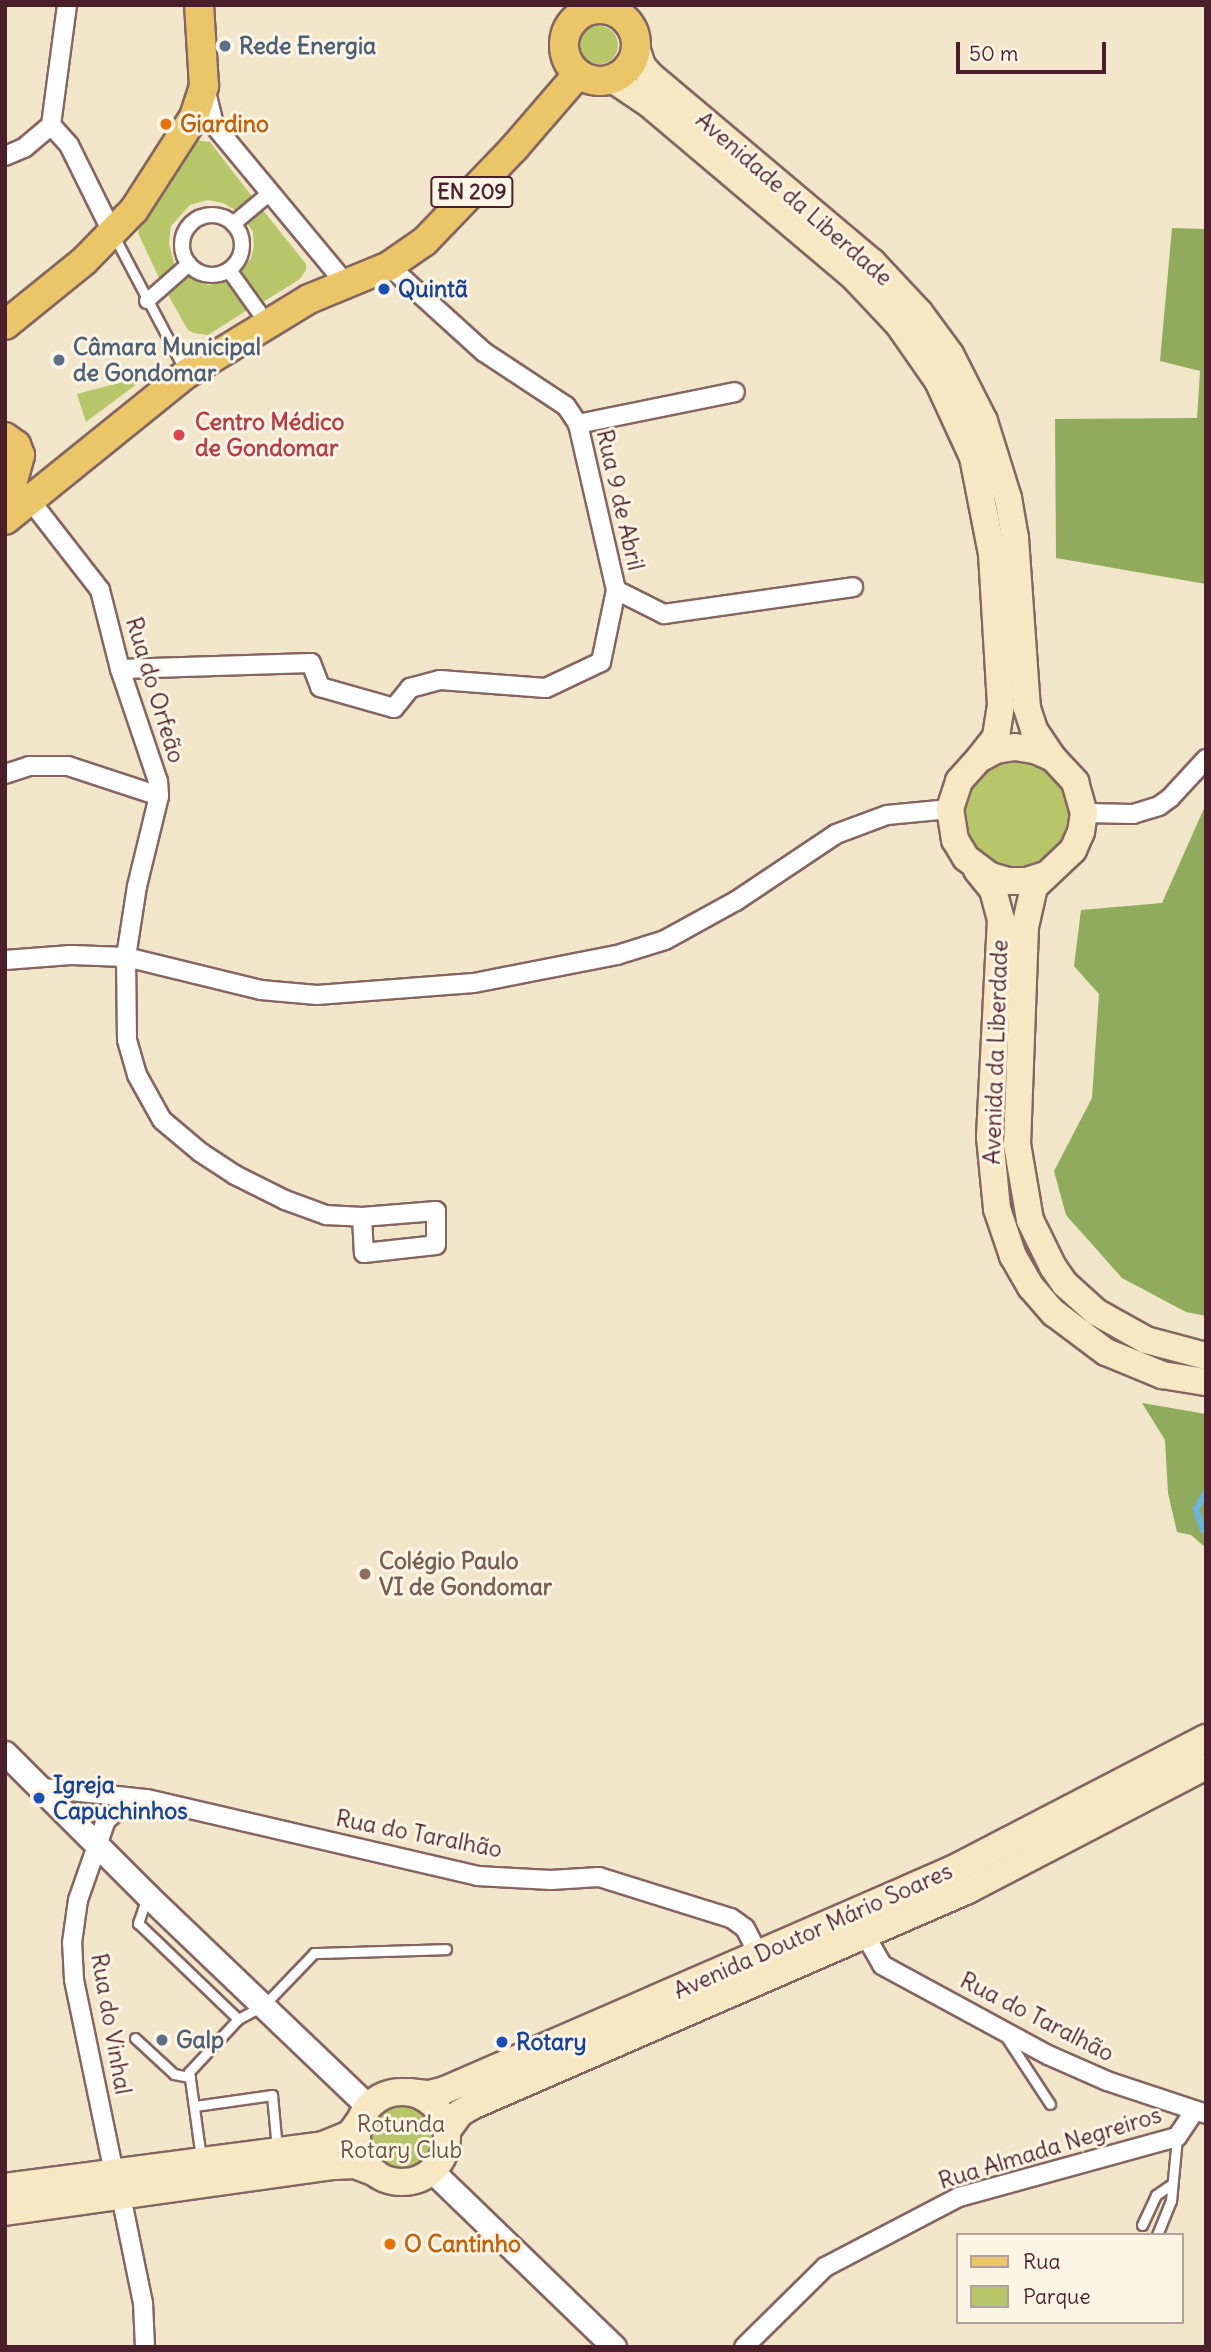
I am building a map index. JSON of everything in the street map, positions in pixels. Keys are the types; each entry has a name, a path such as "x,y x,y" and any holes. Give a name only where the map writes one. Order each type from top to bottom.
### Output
{"main road":[{"path":"5,326 84,261 134,210 194,117 204,86 199,5"},
{"path":"612,79 631,62 632,25 618,13 595,7 575,19 565,40 565,52 578,74 589,79 612,79 648,103 854,276 899,325 938,381 973,457 992,554 1002,705 996,737 959,781 950,809 955,840 974,865 990,876 1008,881 1027,881 1045,875 1061,864 1073,850 1081,832 1084,813 1075,782 1053,758 1035,750 1016,747 996,750 979,759"},
{"name":"Avenidade da Liberdade","path":"632,25 642,66 651,76 872,262 919,312 950,354 984,421 1008,498 1015,538 1027,708 1034,730 1053,758"},
{"name":"EN 209","path":"5,520 18,505 186,374 309,299 389,265 425,241 578,74"},
{"path":"5,437 16,445 20,456 18,505"},
{"name":"Avenida da Liberdade","path":"974,865 993,890 1001,919 990,1137 998,1209 1013,1256 1031,1287 1054,1313 1106,1352 1162,1376 1206,1382"},
{"name":"Avenida da Liberdade","path":"1045,875 1034,887 1026,927 1018,1070 1017,1144 1022,1187 1030,1220 1042,1250 1059,1276 1096,1312 1146,1340 1206,1356"},
{"name":"Avenida Doutor Mário Soares","path":"409,2092 429,2094 445,2090 759,1955 993,1851 1206,1738"},
{"name":"Avenida Doutor Mário Soares","path":"447,2132 460,2113 472,2106 968,1890 1206,1766"},
{"path":"5,2187 117,2184 344,2165 355,2165 389,2180 404,2182 432,2171 446,2146 447,2132 435,2106 409,2092 394,2093 365,2113 350,2134 339,2140 202,2162 117,2184 5,2212"},
{"path":"365,2113 358,2147 364,2163 376,2174"}],"street":[{"path":"5,156 24,148 51,125 66,5"},
{"path":"204,86 214,125 346,284"},
{"path":"51,125 69,145 112,232"},
{"path":"233,224 270,193"},
{"path":"209,215 219,216 233,224 243,244 242,254 229,270 210,276 189,264 182,250 182,240 191,223 209,215"},
{"path":"147,301 189,264"},
{"name":"Rua 9 de Abril","path":"389,265 484,352 566,406 578,424 616,590 664,614 853,587"},
{"path":"229,270 267,323"},
{"path":"578,424 735,392"},
{"name":"Rua do Orfeão","path":"18,505 100,590 120,669 156,774 159,796 137,886 127,957 127,1040 137,1075 162,1119 200,1152 234,1175 285,1200 326,1215 362,1217"},
{"path":"120,669 311,663 320,687 394,708 410,688 440,680 547,688 601,662 616,590"},
{"path":"1084,813 1133,814 1159,806 1176,792 1206,759"},
{"path":"5,774 29,766 68,766 159,796"},
{"path":"5,960 71,955 127,957 261,990 317,995 396,991 532,973 617,955 665,940 700,924 813,848 858,825 887,815 950,809"},
{"path":"5,1753 43,1788 148,1896 264,2005 365,2113"},
{"name":"Rua do Taralhão","path":"43,1788 147,1799 477,1876 551,1880 599,1877 731,1918 745,1928 759,1955"},
{"path":"97,1844 106,1820 131,1799"},
{"name":"Rua do Vinhal","path":"97,1844 78,1900 72,1943 74,1979 143,2303 145,2347"},
{"name":"Rua do Taralhão","path":"865,1935 882,1965 1001,2029 1107,2081 1200,2112"},
{"name":"Rua Almada Negreiros","path":"744,2347 825,2267 959,2197 1177,2137 1200,2112"},
{"path":"432,2171 614,2347"}],"lane":[{"path":"112,232 186,374"},
{"path":"148,1896 138,1923 238,2019"},
{"path":"202,2162 189,2072 238,2019 264,2005 314,1953 446,1949"},
{"path":"1001,2029 1050,2104"},
{"path":"135,2039 174,2074 190,2077"},
{"path":"195,2106 272,2095 278,2151"},
{"path":"1158,2233 1171,2202 1177,2137"},
{"path":"1142,2225 1156,2195 1172,2184"}],"green space":[{"path":"599,26 612,32 618,45 612,58 599,64 586,58 580,45 586,32"},
{"path":"195,140 210,142 254,199 240,213 223,203 208,200 190,205 171,226 169,243 175,268 161,282 138,233 140,223"},
{"path":"262,209 306,264 306,270 300,279 263,302 240,274 251,258 254,246 253,232 247,223"},
{"path":"1172,228 1206,229 1206,584 1056,558 1055,419 1197,418 1200,371 1160,361"},
{"path":"187,276 208,285 230,281 249,309 208,335 188,330 167,293"},
{"path":"149,375 86,422 77,394"},
{"path":"1017,760 1038,764 1055,776 1067,793 1071,814 1067,835 1055,852 1038,864 1017,868 996,864 979,852 967,835 963,814 967,793 979,776 996,764"},
{"path":"1206,804 1206,1316 1186,1312 1122,1278 1066,1215 1054,1171 1092,1098 1099,994 1074,966 1081,910 1162,903"},
{"path":"1142,1403 1206,1414 1206,1548 1191,1535 1177,1532 1168,1493 1165,1440"},
{"name":"Rotunda Rotary Club","path":"401,2106 423,2115 432,2137 423,2159 401,2168 379,2159 370,2137 379,2115"}],"waterway":[{"path":"1206,1492 1196,1509 1203,1530 1206,1531"}],"place":[{"name":"Rede Energia","path":"225,46"},
{"name":"Giardino","path":"166,124"},
{"name":"Quintã","path":"384,289"},
{"name":"Câmara Municipal de Gondomar","path":"59,360"},
{"name":"Centro Médico de Gondomar","path":"179,435"},
{"name":"Colégio Paulo VI de Gondomar","path":"365,1574"},
{"name":"Igreja Capuchinhos","path":"39,1798"},
{"name":"Galp","path":"162,2040"},
{"name":"Rotary","path":"502,2042"},
{"name":"O Cantinho","path":"390,2244"}]}
